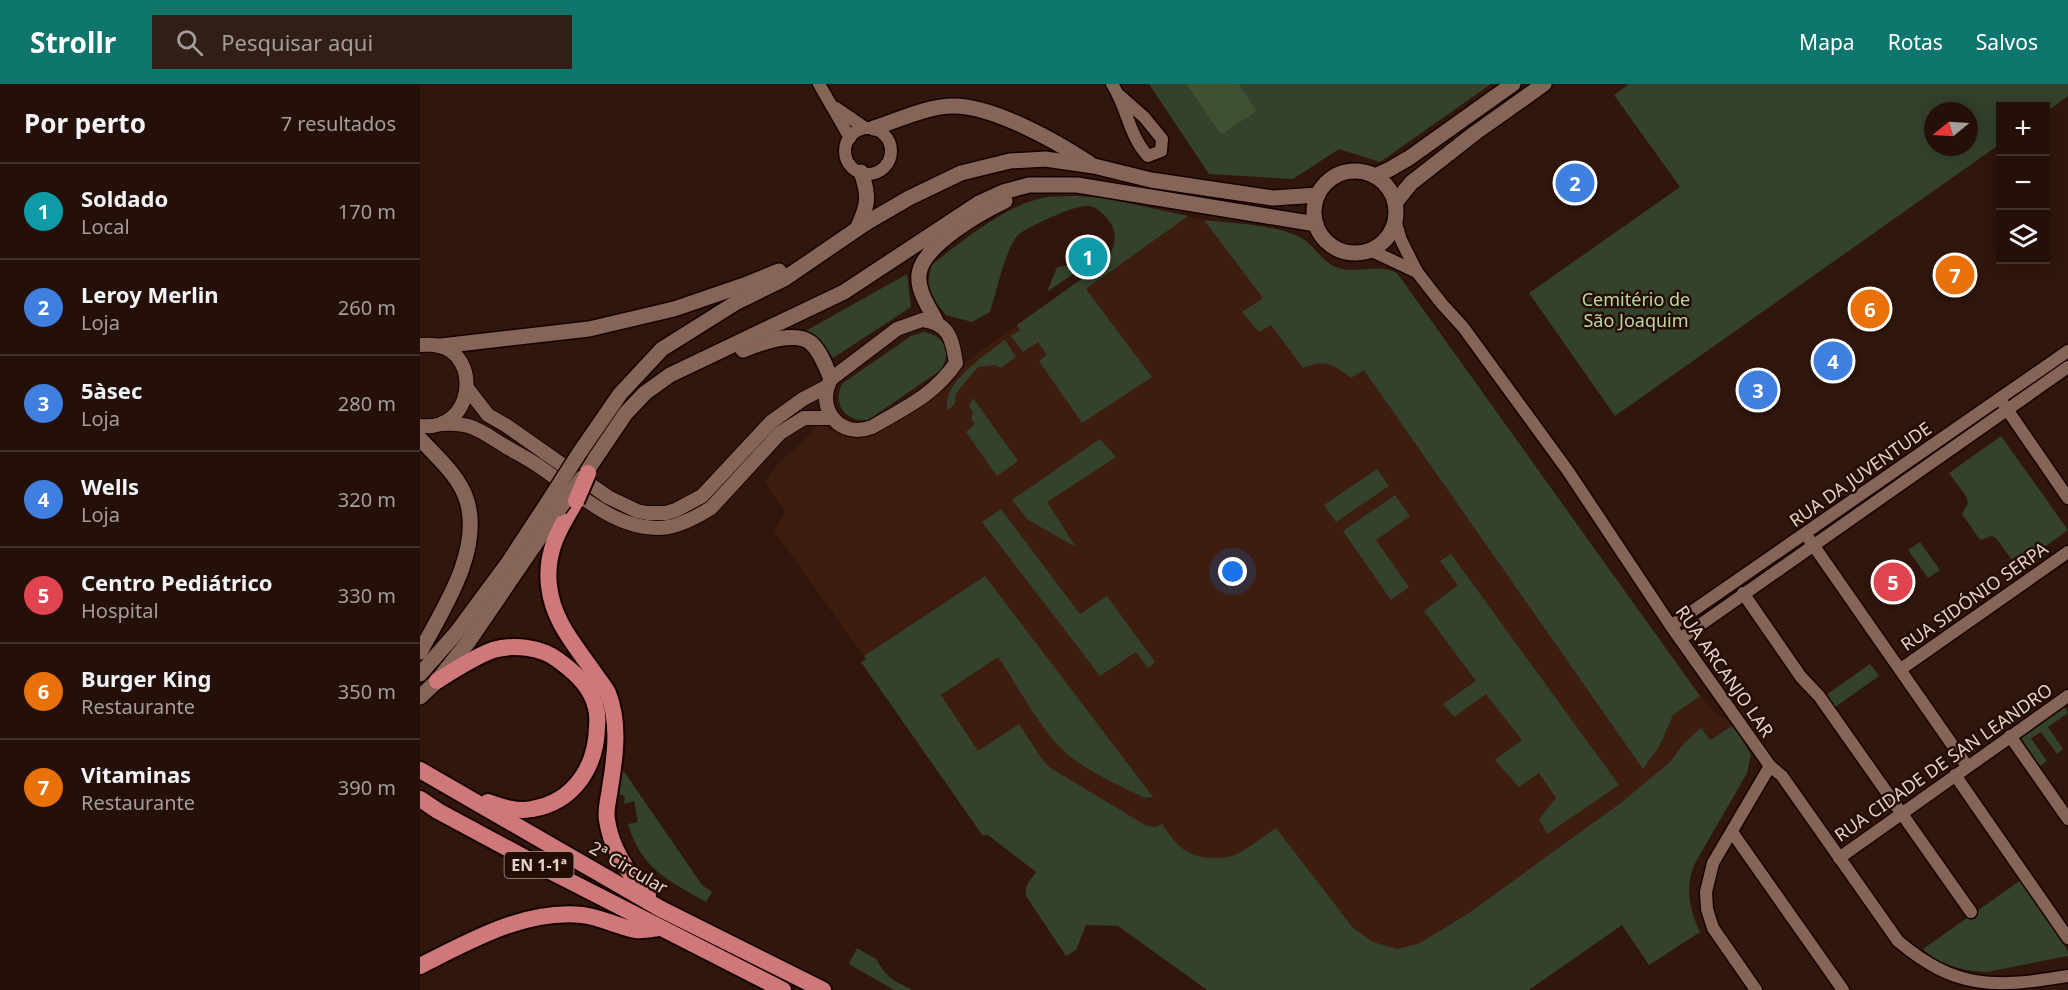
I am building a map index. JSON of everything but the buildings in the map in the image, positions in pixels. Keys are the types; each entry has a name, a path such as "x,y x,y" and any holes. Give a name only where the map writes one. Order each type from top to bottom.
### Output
{"highway":[{"path":"586,465 576,501 554,538 548,563 549,587 555,612 566,634 608,693 614,720 615,752 607,819 615,844 632,878 662,909"},
{"path":"437,681 493,650 519,647 536,650 552,656 570,669 586,686 595,702 598,716 596,746 590,766 579,782 563,797 549,804 531,810 513,810 444,785"},
{"name":"2ª Circular","path":"420,770 662,909 823,990"},
{"name":"EN 1-1ª","path":"420,800 659,928 783,990"},
{"path":"420,966 514,922 554,916 582,915 638,930 659,928"}],"main road":[{"path":"1375,176 1408,158 1513,84"},
{"path":"1395,203 1411,183 1475,133 1544,84"},
{"path":"869,128 936,108 953,106 970,108 1004,118 1065,147 1094,166"},
{"path":"586,465 620,394 662,348 737,302 784,279 909,198 961,173 1010,161 1045,159 1094,166 1151,180 1273,198 1318,195"},
{"path":"1348,171 1362,171 1375,176 1391,192 1395,203 1395,220 1390,233 1370,250 1357,253 1338,248 1322,236 1316,224 1315,205 1318,195 1325,184 1335,176 1348,171"},
{"path":"857,230 868,199 861,172"},
{"path":"420,674 457,632 508,563 626,413 645,393 670,375 844,292 979,203 1003,192 1029,185 1077,185 1316,224"},
{"path":"936,321 923,297 920,285 919,274 924,259 935,246 951,234 1029,185"},
{"path":"441,346 589,329 674,309 747,284 822,254"},
{"path":"710,355 719,360 752,346 791,336 805,339 818,351 830,383"},
{"path":"420,440 442,461 459,483 467,500 470,535 466,555 450,597 420,652"},
{"path":"420,697 437,681 469,641 553,506"}],"street":[{"path":"819,84 850,138"},
{"path":"1116,89 1162,139 1161,151 1148,156 1138,146 1116,89"},
{"path":"832,104 846,117 882,132 888,139 891,157 879,171 869,174 854,168 848,162 846,154 846,145 856,131 869,128"},
{"name":"RUA ARCANJO LAR","path":"1395,220 1401,240 1417,272 1463,327 1568,471 1680,639 1770,766 1782,776 1898,941 1923,962 1953,978 1988,985 2013,986 2068,976"},
{"path":"1370,250 1417,272"},
{"path":"420,345 441,346 457,358 463,368 467,388 488,415 608,497 637,511 647,513 666,513 676,510 702,496 771,422 830,383 897,329 922,320 936,321 950,335 956,363 942,382 915,402 865,430 851,431 841,426 833,417 826,396 830,383"},
{"name":"RUA DA JUVENTUDE","path":"1671,626 2068,351"},
{"name":"RUA DA JUVENTUDE","path":"1680,639 2068,367"},
{"path":"442,424 460,410 467,388"},
{"path":"2000,399 2068,498"},
{"path":"420,426 460,423 478,429 538,466 600,509 632,524 646,527 668,527 711,508 780,433 804,418 833,417"},
{"path":"1805,533 1967,766"},
{"name":"RUA SIDÓNIO SERPA","path":"1901,669 2068,552"},
{"path":"1743,593 1801,677 1819,696 1971,912"},
{"name":"RUA CIDADE DE SAN LEANDRO","path":"1839,858 2067,698"},
{"path":"2010,736 2068,819"},
{"path":"1756,990 1713,928 1707,909 1706,892 1707,878 1713,863 1770,766"},
{"path":"1955,775 2068,938"},
{"path":"1732,832 1843,990"}],"shaded area":[{"path":"1175,213 1204,220 1268,228 1288,233 1303,239 1336,267 1352,271 1383,268 1397,273 1700,696 1718,716 1727,720 1741,737 1751,755 1747,773 1694,865 1689,879 1690,902 1700,932 1649,965 1622,925 1529,990 1217,990 983,822 774,531 786,512 765,482 777,465 823,422 830,430 849,437 866,437 876,434 946,388 955,380 967,361"}],"green space":[{"path":"1149,84 1186,84 1221,135 1257,111 1239,84 1491,84 1380,162 1339,149 1293,179 1209,174"},
{"path":"1186,84 1239,84 1257,111 1221,135"},
{"name":"Cemitério de São Joaquim","path":"1629,84 2068,84 2068,96 2050,109 2050,102 1996,102 1996,147 1615,416 1529,293 1680,187 1614,95"},
{"path":"1047,197 1105,198 1188,216 1086,289 1152,377 1082,423 1039,361 1047,355 1038,342 1023,352 1011,336 1020,330 1017,325 1108,260 1115,235 1109,221 1099,211 1087,206 1072,209 1042,221 1019,234 1006,259 990,312 972,322 946,315 927,292 931,265 1001,215 1016,207"},
{"path":"1204,220 1255,225 1294,234 1308,243 1328,263 1345,270 1383,269 1397,273 1700,696 1673,715 1660,745 1643,769 1364,370 1351,378 1329,364 1303,368 1271,325 1259,332 1242,312 1263,298"},
{"path":"1092,261 1047,292 1057,267"},
{"path":"907,274 911,307 833,358 820,342 802,333"},
{"path":"924,332 937,337 944,346 946,357 941,370 868,420 860,420 847,415 842,410 839,397 843,383 911,336"},
{"path":"1005,340 1016,357 1001,368 995,365 978,367 956,393 954,405 948,410 947,400 958,380 977,361"},
{"path":"973,398 1018,461 997,476 966,432 975,424 971,419 973,413 969,406"},
{"path":"2001,436 2068,530 2017,567 1996,538 1992,536 1980,540 1962,514 1968,503 1966,496 1949,473"},
{"path":"1100,439 1116,457 1047,502 1076,547 1028,520 1012,500"},
{"path":"1377,469 1389,486 1336,522 1324,505"},
{"path":"1395,495 1410,516 1376,540 1409,587 1391,600 1343,531"},
{"path":"1001,509 1080,614 1107,596 1155,662 1148,668 1136,652 1100,676 982,522"},
{"path":"1920,542 1940,570 1928,578 1908,550"},
{"path":"1451,554 1619,785 1547,834 1539,819 1556,798 1539,773 1519,787 1495,760 1522,740 1486,694 1454,717 1443,704 1476,681 1424,611 1458,585 1440,561"},
{"path":"985,576 1153,797 1145,798 1104,778 1065,752 1037,719 998,657 941,695 978,751 1019,724 1049,767 1145,825 1155,827 1162,824 1183,849 1196,855 1214,858 1234,855 1276,828 1353,928 1373,942 1397,949 1420,943 1469,913 1622,802 1671,761 1683,744 1701,728 1710,740 1732,726 1751,755 1747,773 1691,874 1690,899 1700,932 1649,965 1622,925 1529,990 1207,990 1118,926 1086,925 1076,950 1066,956 1026,896 1027,886 1036,872 988,835 983,836 861,662 866,659 864,656"},
{"path":"1870,664 1879,676 1835,707 1826,695"},
{"path":"2065,707 2068,713 2048,727 2063,749 2057,754 2041,732 2031,738 2047,761 2040,766 2021,738 2022,735"},
{"path":"623,770 702,885 712,892 706,902 668,880 648,863 640,852 628,824 638,822 634,801 624,804 625,796 619,794"},
{"path":"2021,880 2068,951 2068,956 1987,972 1952,966 1929,955 1923,949"},
{"path":"857,948 876,959 890,978 912,990 894,990 849,964"}],"place":[{"name":"Leroy Merlin","path":"1575,183"},
{"name":"Soldado","path":"1088,257"},
{"name":"Vitaminas","path":"1955,275"},
{"name":"Burger King","path":"1870,309"},
{"name":"Wells","path":"1833,361"},
{"name":"5àsec","path":"1758,390"},
{"name":"Centro Pediátrico","path":"1893,582"}]}
